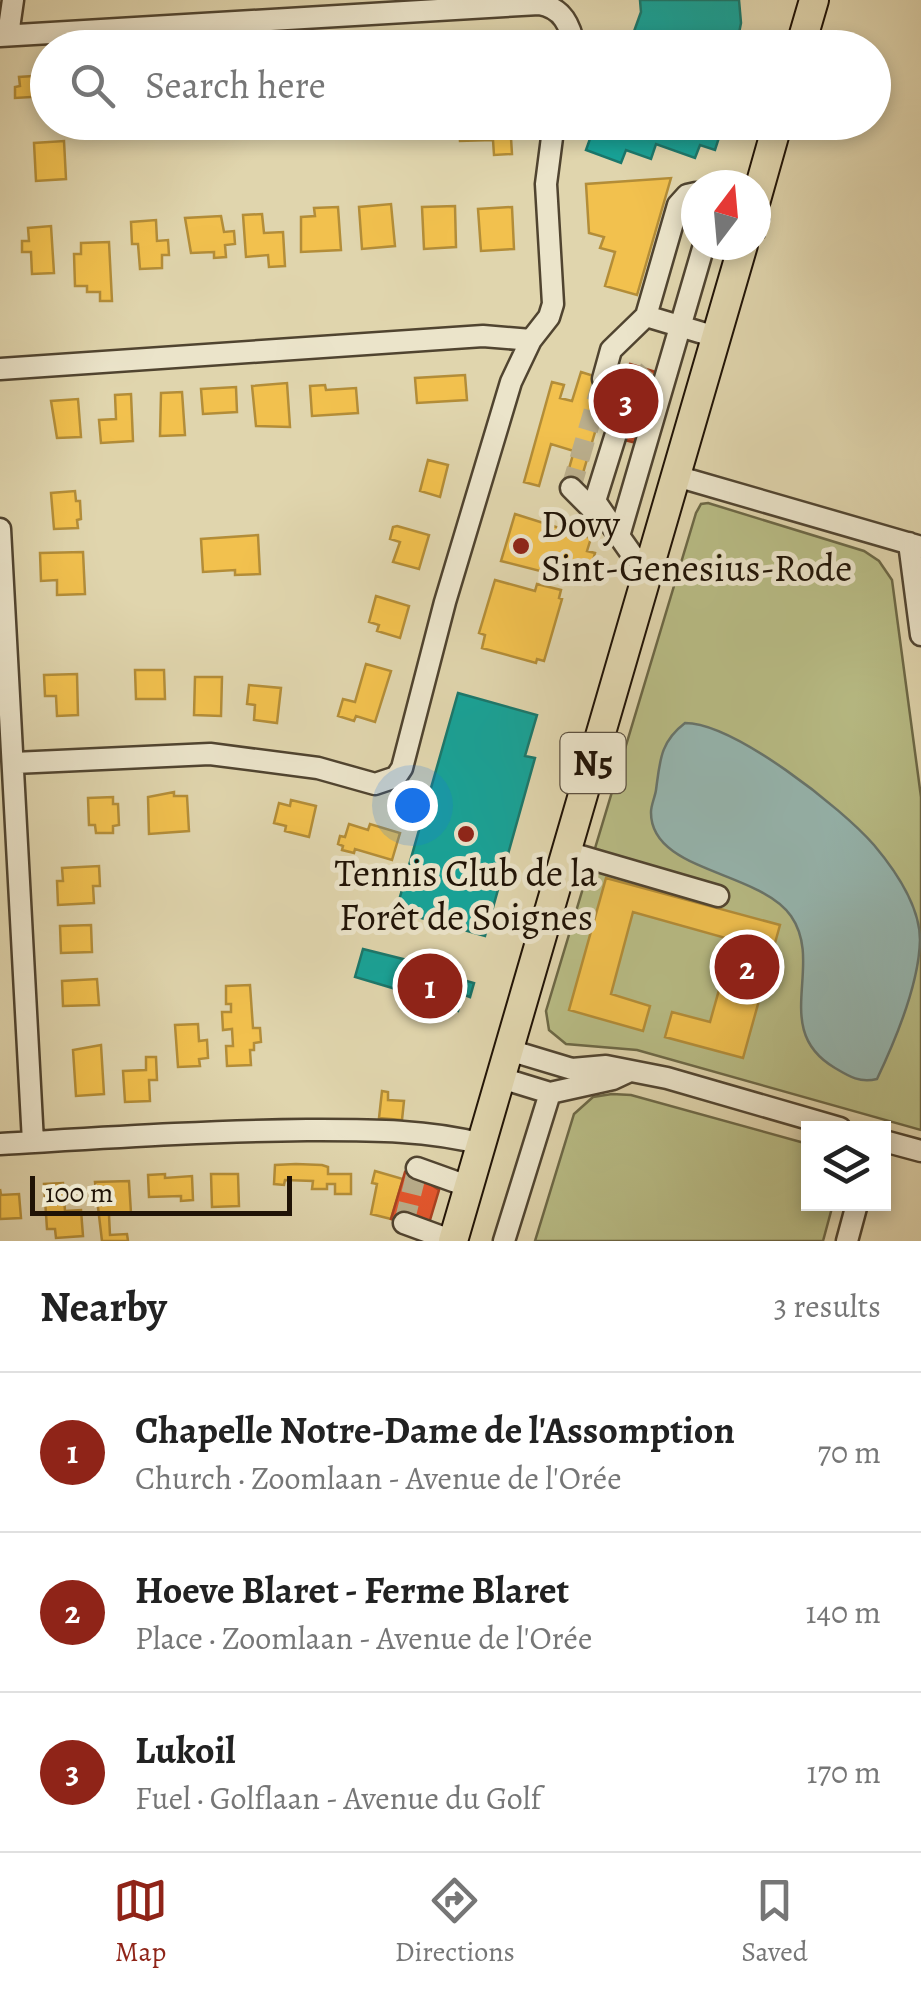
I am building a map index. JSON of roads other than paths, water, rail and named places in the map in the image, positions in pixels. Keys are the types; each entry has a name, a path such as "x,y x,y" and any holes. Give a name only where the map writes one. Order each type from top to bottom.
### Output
{"main road":[{"path":"805,30 814,0"},
{"path":"764,170 773,140"},
{"name":"N5","path":"453,1241 739,260"}],"street":[{"path":"14,0 4,36 30,34"},
{"path":"104,30 539,4 553,6 566,18 570,30"},
{"path":"14,763 210,754 318,768 375,784 396,777 402,768 511,382 531,340 550,317 553,304 546,184 552,140"},
{"path":"602,379 611,350 646,316 681,201"},
{"path":"619,536 659,366 680,326 700,260"},
{"path":"646,316 716,337"},
{"path":"0,369 483,336 531,340"},
{"path":"615,437 595,500 633,556 650,564"},
{"path":"676,476 915,545 921,635"},
{"path":"571,488 619,536"},
{"path":"0,528 33,1142"},
{"path":"567,852 718,896"},
{"path":"510,1050 572,1068 606,1066 666,1078 816,1121"},
{"path":"501,1078 550,1092 628,1072"},
{"path":"504,1241 550,1092"},
{"path":"0,1144 272,1130 417,1133 482,1144"},
{"path":"417,1133 416,1171 470,1188"},
{"path":"891,1143 921,1151"},
{"path":"847,1241 855,1211"},
{"path":"404,1223 453,1241"}],"water":[{"path":"685,723 731,737 813,790 874,845 905,890 919,927 919,957 905,1011 877,1079 855,1078 835,1068 816,1053 805,1035 801,1016 803,955 800,935 791,916 756,889 687,859 668,847 655,832 651,809 660,761 670,737"}],"tunnel":[{"path":"615,437 628,395 649,370"},
{"path":"571,488 603,379"},
{"path":"404,1223 416,1175"}],"place":[{"name":"Lukoil","path":"626,401"},
{"name":"Dovy Sint-Genesius-Rode","path":"521,546"},
{"name":"Tennis Club de la Forêt de Soignes","path":"466,834"},
{"name":"Hoeve Blaret - Ferme Blaret","path":"747,967"},
{"name":"Chapelle Notre-Dame de l'Assomption","path":"430,986"}]}
